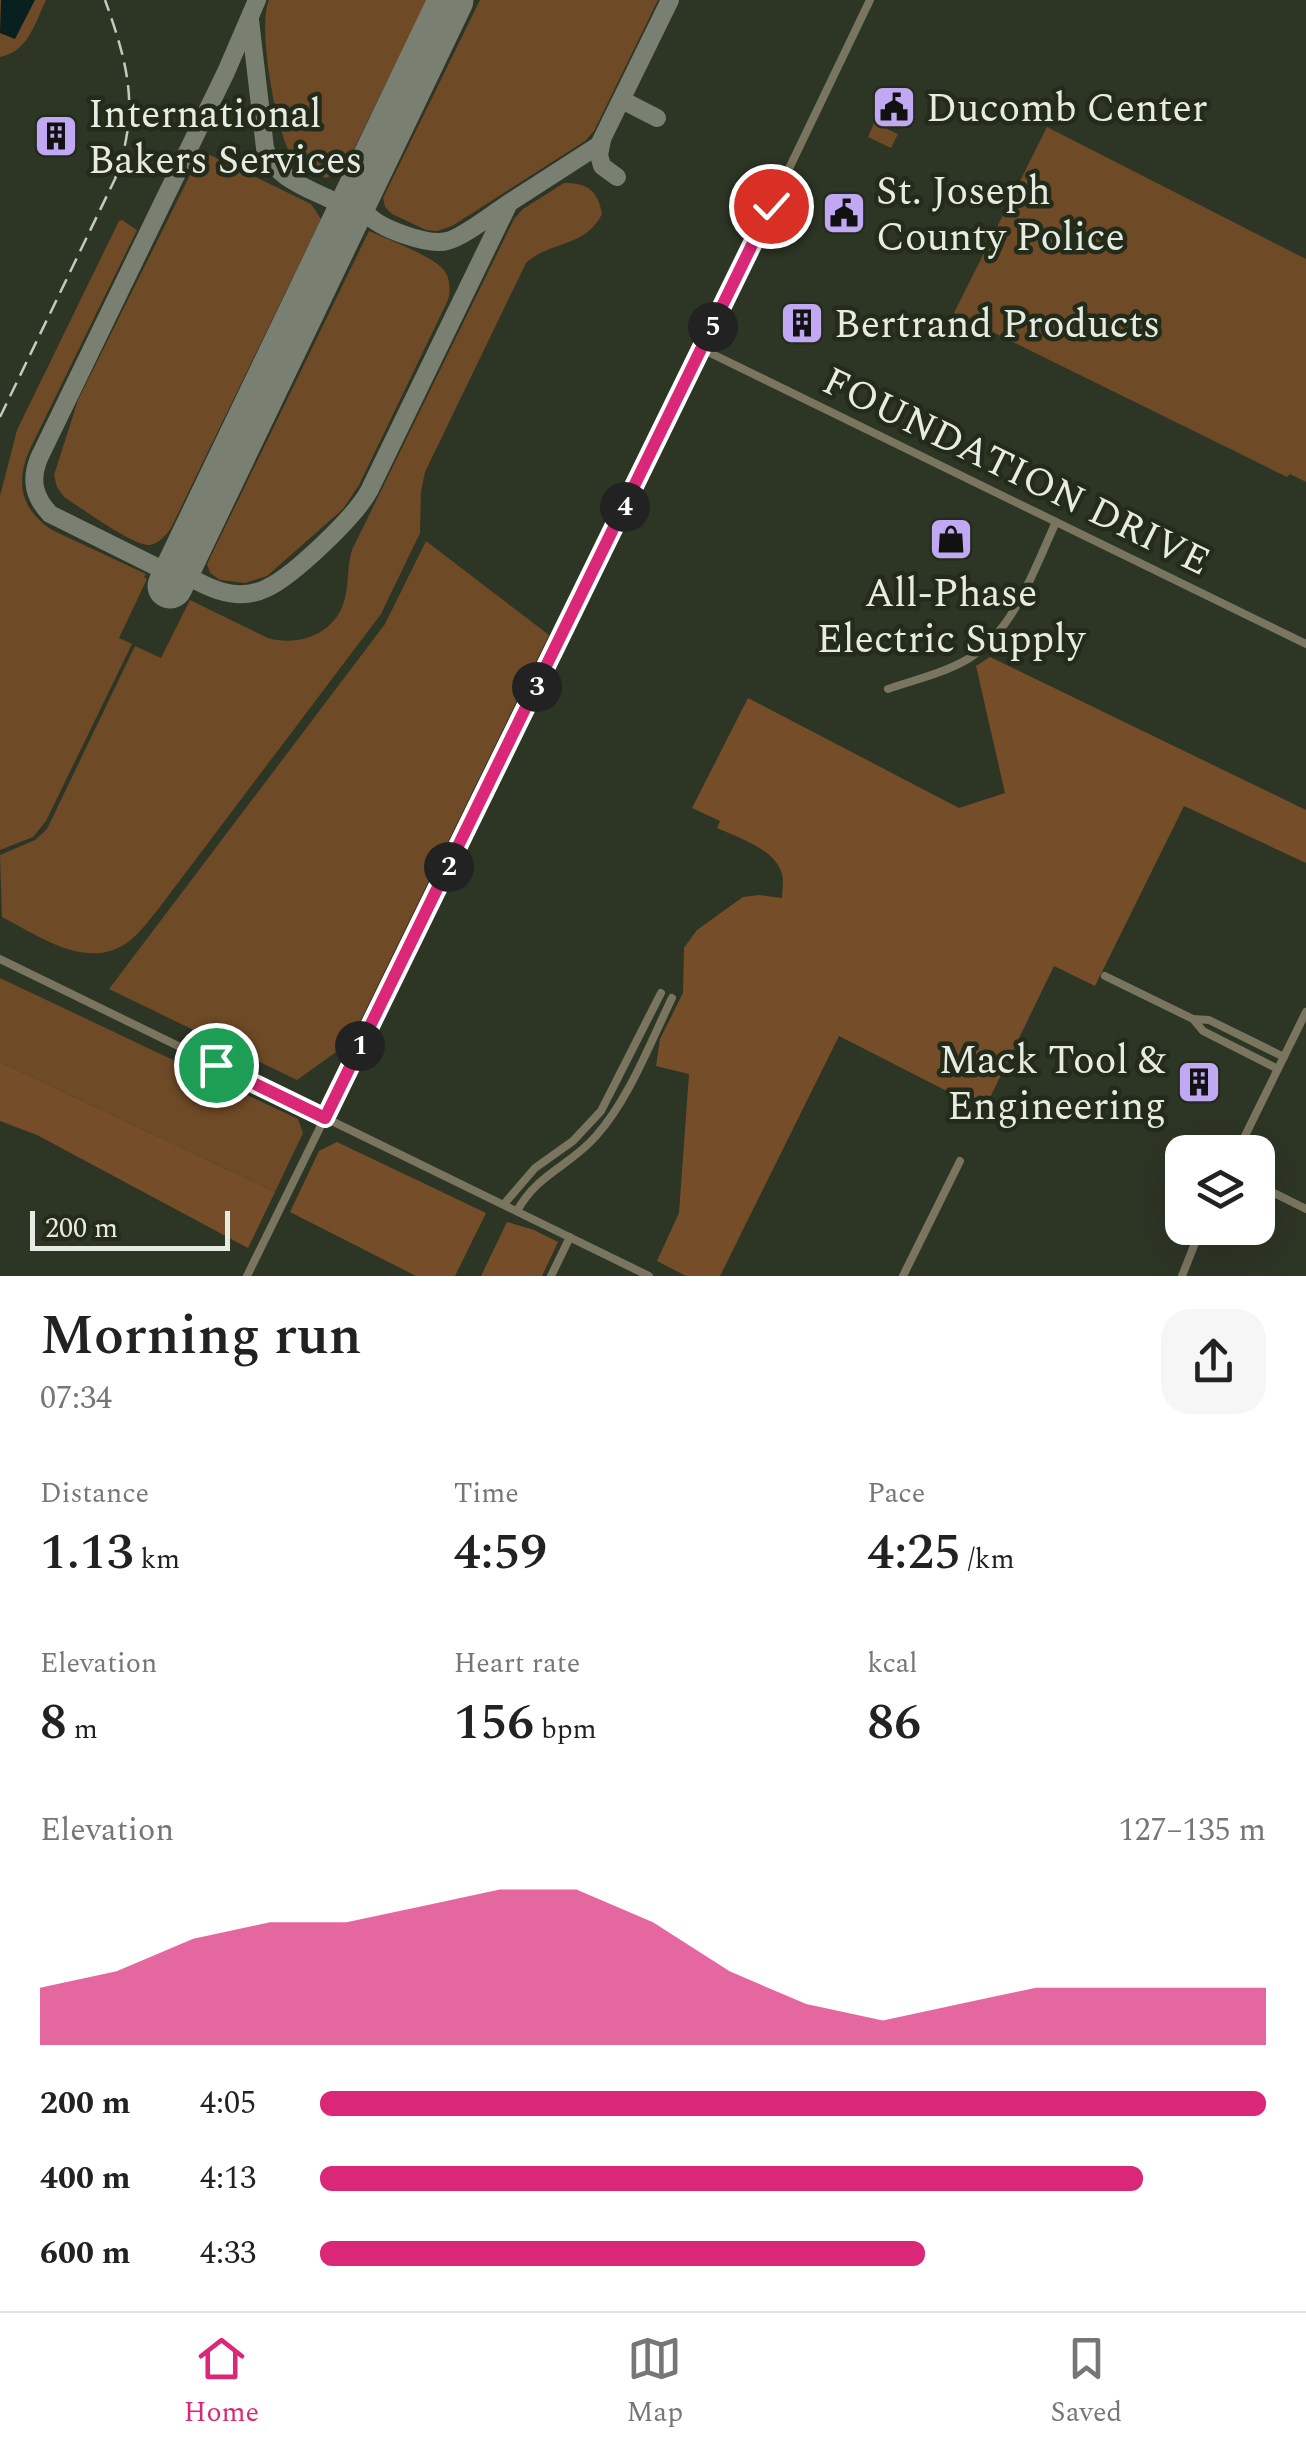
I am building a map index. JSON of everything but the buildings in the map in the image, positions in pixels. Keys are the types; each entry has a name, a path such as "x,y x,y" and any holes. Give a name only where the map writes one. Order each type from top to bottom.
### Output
{"street":[{"path":"247,1276 870,0"},
{"name":"FOUNDATION DRIVE","path":"702,349 1306,644"},
{"path":"888,690 963,662 991,642 1009,618 1056,522"},
{"path":"0,959 649,1276"},
{"path":"1105,976 1192,1019 1203,1031 1278,1069"},
{"path":"504,1204 534,1168 574,1142 601,1111 661,993"},
{"path":"518,1210 532,1188 582,1150 605,1126 672,998"},
{"path":"1245,1135 1306,1012"},
{"path":"1192,1019 1209,1020 1284,1057"},
{"path":"903,1276 960,1161"},
{"path":"1275,1194 1306,1209"},
{"path":"551,1276 570,1237"},
{"path":"1182,1276 1194,1245"}],"shaded area":[{"path":"0,0 46,0 24,43 0,57"},
{"path":"269,0 427,0 344,169 326,178 293,158 280,127 265,32"},
{"path":"480,0 658,0 594,131 585,141 452,226 426,230 392,214 383,198"},
{"path":"874,123 898,134 891,148 868,137"},
{"path":"1047,127 1306,259 1306,482 1290,474 1287,477 954,313"},
{"path":"202,151 311,204 321,219 170,530 156,543 142,544 64,497 54,475 78,400"},
{"path":"564,183 590,190 598,199 602,214 577,239 526,263 425,472 420,533 381,614 156,912 122,946 92,953 45,940 2,917 0,855 35,840 47,829 135,646 161,658 190,600 268,638 280,640 304,639 334,620 345,598 352,550 514,219"},
{"path":"122,220 137,230 29,451 22,485 34,514 52,530 146,574 147,579 119,638 132,644 46,821 33,837 0,850 0,496 17,430"},
{"path":"369,231 437,264 448,279 448,300 359,485 343,509 267,576 245,583 220,580 210,573 207,564"},
{"path":"426,541 549,635 350,1042 297,1080 109,989 385,624"},
{"path":"990,657 1306,810 1306,863 1184,806 1095,986 1054,966 984,1110 839,1036 720,1276 686,1276 657,1261 679,1213 689,1074 656,1066 660,1039 683,993 684,948 697,930 743,897 782,898 782,874 772,858 755,845 717,828 720,821 692,808 748,698 959,808 1005,793 976,666"},
{"path":"0,978 298,1119 303,1133 275,1192 0,1062"},
{"path":"0,1062 275,1192 248,1248 37,1135 0,1121"},
{"path":"337,1142 486,1213 455,1276 416,1276 290,1212 319,1151"},
{"path":"507,1222 558,1242 542,1276 481,1276"}],"water":[{"path":"1,0 35,0 15,39 0,33"}],"taxiway":[{"path":"175,576 50,514 37,495 34,481 39,458 257,0"},
{"path":"177,571 221,591 259,591 292,571 351,515 369,491 509,203 599,145 670,0"},
{"path":"250,20 269,158 284,175 336,202 348,198 362,184"},
{"path":"622,100 657,118"},
{"path":"602,140 602,166 617,177"},
{"path":"362,184 363,207 373,220 429,241 454,239 508,204"}],"runway":[{"path":"170,586 451,0"}],"railway":[{"path":"0,417 115,179 123,154 128,89 105,0"}],"place":[{"name":"Ducomb Center","path":"894,107"},
{"name":"International Bakers Services","path":"56,136"},
{"name":"St. Joseph County Police","path":"844,213"},
{"name":"Bertrand Products","path":"802,323"},
{"name":"All-Phase Electric Supply","path":"951,539"},
{"name":"Mack Tool & Engineering","path":"1199,1082"}],"route":[{"path":"216,1065 325,1118 771,206"}]}
